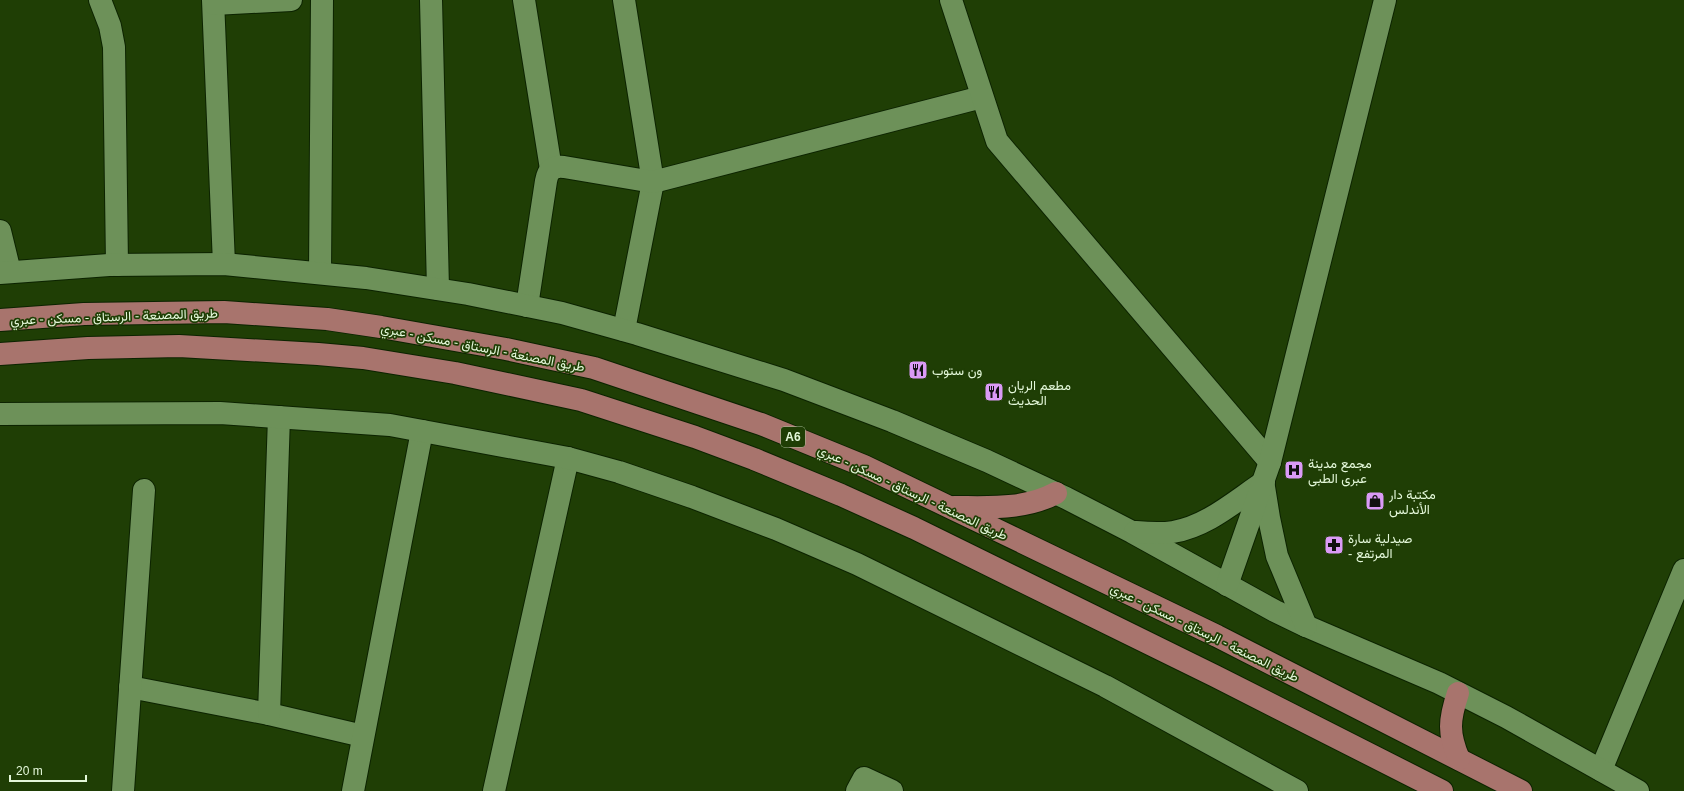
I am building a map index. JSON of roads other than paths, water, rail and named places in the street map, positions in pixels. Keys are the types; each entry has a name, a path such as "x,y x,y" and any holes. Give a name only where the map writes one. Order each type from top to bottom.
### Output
{"highway":[{"name":"طريق المصنعة - الرستاق - مسكن - عبري","path":"0,320 100,314 224,312 334,320 506,349 594,368 761,424 864,466 1217,636 1521,791"},
{"path":"0,354 88,348 178,346 318,354 363,358 455,373 581,400 681,432 754,459 914,528 1215,676 1442,791"},
{"path":"948,507 1016,506 1045,500 1056,494"},
{"path":"1458,692 1452,709 1450,733 1459,759"}],"street":[{"path":"100,0 110,26 114,47 116,265"},
{"path":"224,264 214,2 291,0"},
{"path":"320,273 322,0"},
{"path":"431,0 438,289"},
{"path":"524,0 551,169"},
{"path":"624,0 653,182 624,330"},
{"path":"950,0 997,142 1267,472 1269,518 1277,556 1306,626"},
{"path":"1227,585 1267,472 1385,0"},
{"path":"528,306 547,175 551,169 558,166 653,182 982,97"},
{"path":"0,231 5,272 116,265 224,264 366,278 438,289 562,313 624,330 784,380 870,413 987,461 1056,494 1132,532 1227,585 1306,626 1458,692 1506,717 1638,791"},
{"path":"0,414 220,413 390,425 568,458 619,472 692,497 776,529 857,564 1105,686 1297,791"},
{"path":"269,714 279,417"},
{"path":"353,791 422,431"},
{"path":"494,791 568,458"},
{"path":"1132,532 1172,532 1200,524 1213,517 1267,472"},
{"path":"123,791 144,490"},
{"path":"1601,770 1684,570"},
{"path":"130,687 269,714 363,736"},
{"path":"858,791 864,778 892,791"}],"place":[{"name":"ون ستوب","path":"918,370"},
{"name":"مطعم الريان الحديث","path":"994,392"},
{"name":"مجمع مدينة عبرى الطبى","path":"1294,470"},
{"name":"مكتبة دار الأندلس","path":"1375,501"},
{"name":"صيدلية سارة - المرتفع","path":"1334,545"}]}
